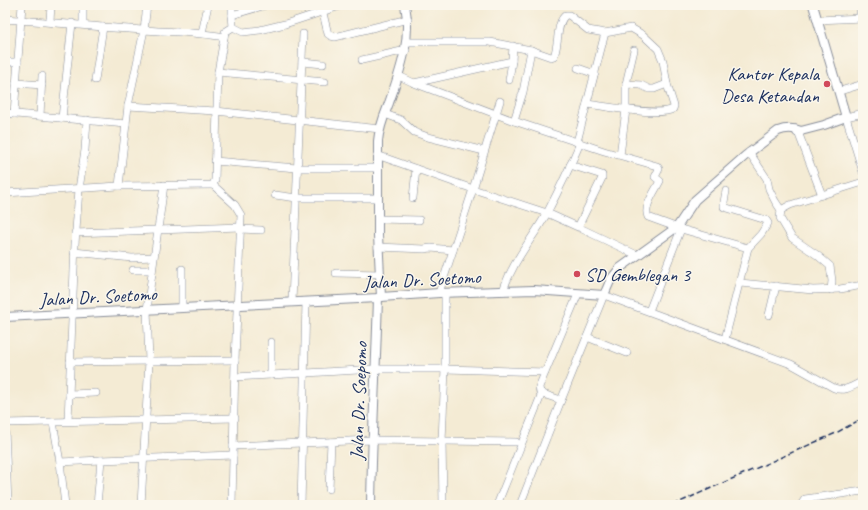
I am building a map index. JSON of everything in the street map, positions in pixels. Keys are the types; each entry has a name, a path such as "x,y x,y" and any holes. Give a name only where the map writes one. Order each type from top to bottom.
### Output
{"street":[{"path":"14,114 22,5"},
{"path":"50,22 51,5"},
{"path":"83,5 83,24"},
{"path":"120,186 128,106 144,30 147,5"},
{"path":"202,33 208,5"},
{"path":"232,5 233,27"},
{"path":"232,15 266,5"},
{"path":"233,27 243,32 260,30 285,24 322,8 343,5"},
{"name":"Jalan Dr. Soepomo","path":"371,505 372,440 380,274 378,247 377,155 380,129 398,76 406,46 408,19 405,5"},
{"path":"813,5 863,172"},
{"path":"817,20 861,18 861,5"},
{"path":"322,8 328,34 335,37 408,19"},
{"path":"362,60 406,46 490,42 531,50 551,57 554,56 562,19 566,15 569,15 588,30 605,33 631,28 643,35 658,49 663,60 667,84 674,106 673,109 664,112 626,110 587,104"},
{"path":"5,19 202,33 224,36"},
{"path":"62,118 72,23"},
{"path":"95,80 103,27"},
{"path":"213,184 215,180 216,160 218,72 225,32 233,27"},
{"path":"503,291 509,274 547,213 570,166 579,143 605,33"},
{"path":"292,302 303,34"},
{"path":"509,80 513,46"},
{"path":"514,121 531,50"},
{"path":"620,155 626,110 626,84 634,50"},
{"path":"414,83 512,61"},
{"path":"5,62 18,62"},
{"path":"303,62 323,64"},
{"path":"578,68 595,74"},
{"path":"218,72 325,82"},
{"path":"40,116 42,76"},
{"path":"398,76 514,121 658,167 659,169 655,177 660,181 650,202 647,215 650,219 748,248"},
{"path":"16,83 42,85"},
{"path":"626,84 641,85 649,89 654,89 667,84"},
{"path":"840,91 863,84"},
{"path":"443,505 442,441 445,369 442,293 453,250 500,101"},
{"path":"128,106 216,111 380,129"},
{"path":"5,113 126,124"},
{"path":"649,311 679,228 695,200 749,152 778,131 795,129 799,131 863,113"},
{"path":"385,114 401,120 414,132 484,151"},
{"path":"68,422 75,233 78,189 85,150 86,120"},
{"path":"799,131 822,195"},
{"path":"749,152 766,179 774,201 781,210 780,218 792,238 830,266 832,281 831,290"},
{"path":"377,155 547,213 578,227 602,178 602,175 570,166"},
{"path":"216,160 297,168 377,168"},
{"path":"413,198 416,169"},
{"path":"781,210 790,205 863,182"},
{"path":"5,193 120,186 213,184 239,209 241,215 235,360 232,505"},
{"path":"141,505 149,361 147,310 164,185"},
{"path":"725,339 748,248 768,225 768,222 724,207 726,191"},
{"path":"275,195 297,198 377,198"},
{"path":"378,218 419,220"},
{"path":"75,233 240,228 261,230"},
{"path":"520,505 561,400 604,295 614,275 620,268 637,255 679,228"},
{"path":"582,229 637,255"},
{"path":"378,247 453,250"},
{"path":"74,252 132,258 153,257"},
{"path":"182,269 182,308"},
{"path":"133,270 152,270"},
{"path":"336,274 380,274"},
{"path":"740,283 813,290 831,290 863,285"},
{"path":"769,315 776,286"},
{"name":"Jalan Dr. Soetomo","path":"5,316 237,306 442,293 547,290 578,294 604,295"},
{"path":"561,400 540,393 539,389 578,294"},
{"path":"604,295 791,364 840,390 846,389 863,381"},
{"path":"301,505 304,444 306,302"},
{"path":"587,337 627,353"},
{"path":"271,342 271,375"},
{"path":"70,362 235,360"},
{"path":"235,377 376,369 445,369 545,372"},
{"path":"69,394 96,393"},
{"path":"497,505 542,393"},
{"path":"5,423 235,418"},
{"path":"54,422 65,505"},
{"path":"5,430 8,505 5,505"},
{"path":"234,446 372,440 516,442"},
{"path":"329,489 331,442"},
{"path":"60,462 233,455"},
{"path":"98,505 101,460"},
{"path":"800,505 805,500 863,491"}],"railway":[{"path":"673,505 836,433 863,418"}],"place":[{"name":"Kantor Kepala Desa Ketandan","path":"827,84"},
{"name":"SD Gemblegan 3","path":"577,274"}]}
